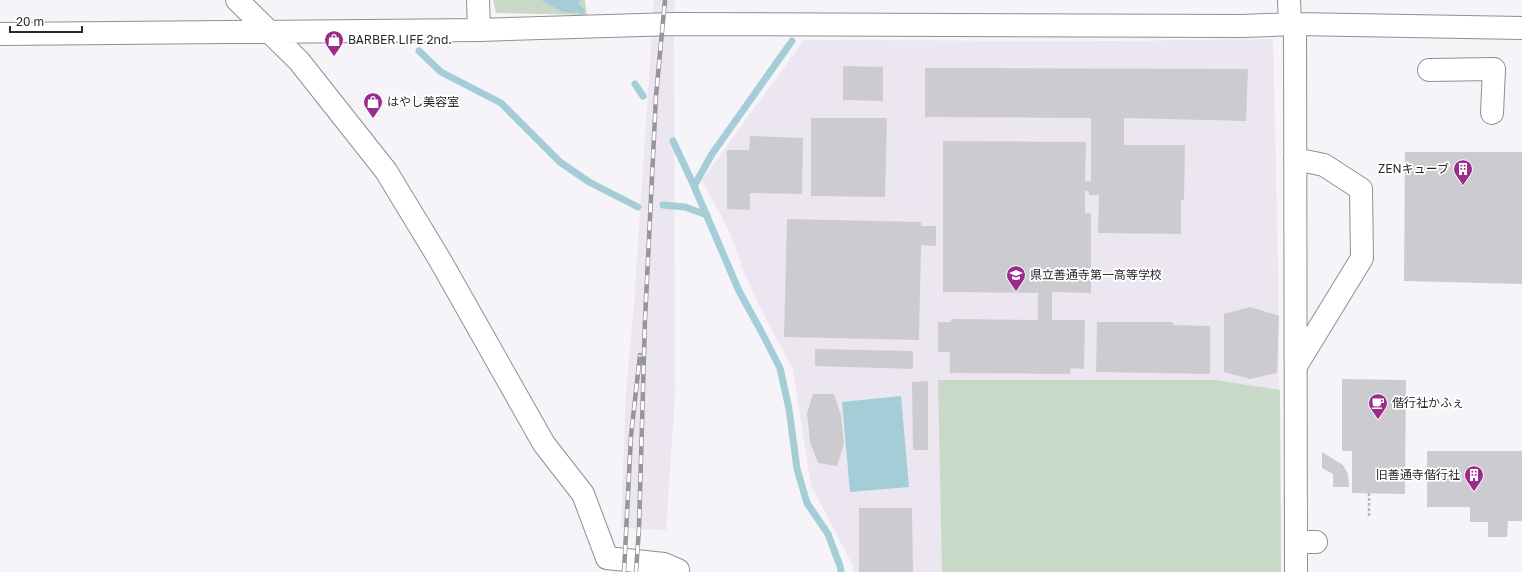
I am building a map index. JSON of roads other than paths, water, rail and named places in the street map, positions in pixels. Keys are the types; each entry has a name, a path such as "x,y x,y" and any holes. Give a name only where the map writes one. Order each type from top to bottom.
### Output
{"street":[{"path":"237,0 299,61 386,171 440,260 544,444 583,494 607,558 664,564 678,570 678,572"},
{"path":"478,0 479,30"},
{"path":"1289,0 1292,24 1296,159 1296,367 1306,542 1296,572"},
{"path":"0,34 479,30 674,24 1242,26 1292,24 1522,28"},
{"path":"1429,70 1494,69 1492,113"},
{"path":"1296,159 1324,165 1361,189 1362,258 1296,367"}],"water":[{"path":"541,0 580,0 575,13 563,12"},
{"path":"901,396 909,487 850,492 842,402"}],"waterway":[{"path":"570,0 581,11"},
{"path":"694,186 712,154 792,41"},
{"path":"419,51 441,72 501,103 560,162 589,182 638,207"},
{"path":"635,84 643,96"},
{"path":"673,141 739,291 780,368 789,409 797,469 807,503 828,534 841,572"},
{"path":"663,205 685,207 707,215"}],"railway":[{"path":"636,572 639,528 645,320 656,96 665,0"},
{"path":"624,572 631,436 640,355"}],"place":[{"name":"BARBER LIFE 2nd.","path":"334,57"},
{"name":"はやし美容室","path":"373,119"},
{"name":"ZENキューブ","path":"1463,186"},
{"name":"県立善通寺第一高等学校","path":"1016,292"},
{"name":"偕行社かふぇ","path":"1378,420"},
{"name":"旧善通寺偕行社","path":"1474,492"}]}
